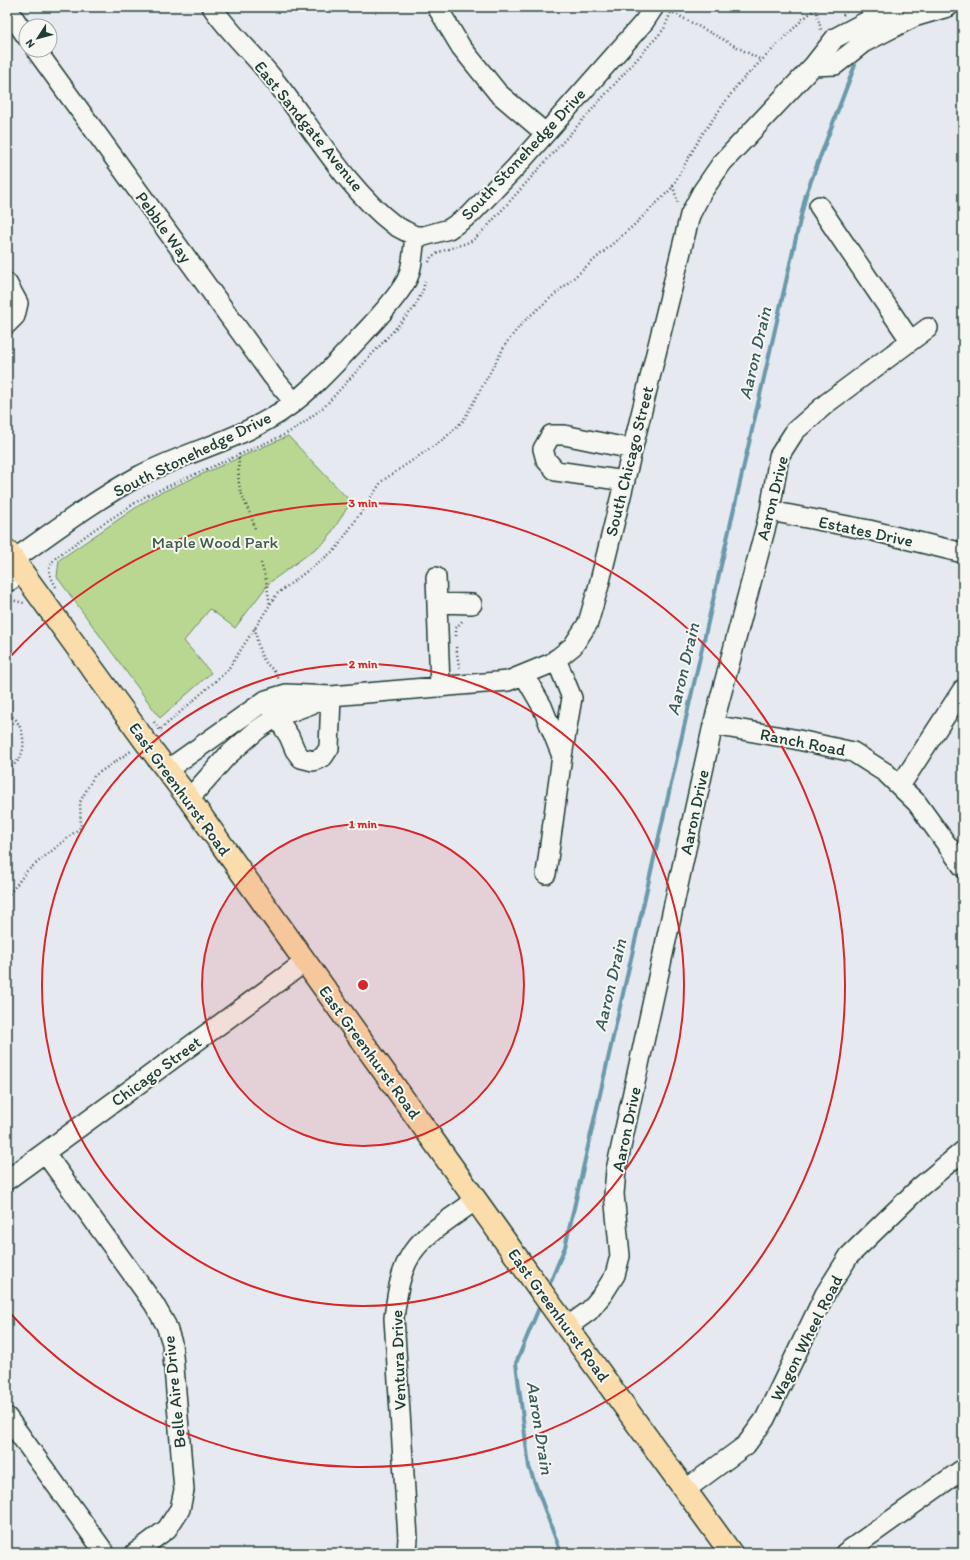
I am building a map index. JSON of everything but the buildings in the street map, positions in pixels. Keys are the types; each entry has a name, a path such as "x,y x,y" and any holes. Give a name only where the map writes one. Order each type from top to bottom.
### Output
{"main road":[{"name":"East Greenhurst Road","path":"9,557 156,735 167,770 731,1553"}],"street":[{"name":"East Sandgate Avenue","path":"212,7 223,24 274,80 342,171 374,207 394,225 415,236"},
{"path":"437,7 461,47 498,93 546,133"},
{"name":"South Chicago Street","path":"167,770 266,700 286,694 331,696 508,681 552,663 573,646 588,623 690,215 702,192 722,163 813,66 834,38 894,7"},
{"path":"813,66 835,65 863,43 914,16 948,7"},
{"path":"7,8 18,24"},
{"name":"South Stonehedge Drive","path":"9,557 139,476 180,458 226,441 270,419 294,402 331,368 379,316 406,282 412,261 415,236 424,236 449,229 471,214 516,167 644,22 664,10"},
{"name":"Pebble Way","path":"42,58 268,370 294,402"},
{"path":"819,206 910,340"},
{"path":"7,283 18,303 15,316 7,324"},
{"name":"Aaron Drive","path":"568,1327 589,1311 603,1294 615,1275 620,1256 614,1194 616,1170 713,725 770,511 779,456 795,431 827,403 928,328"},
{"path":"624,481 556,470 546,460 543,449 551,435 564,435 632,449"},
{"name":"Estates Drive","path":"770,511 869,530 963,553"},
{"path":"7,582 11,580 9,557"},
{"path":"436,577 440,686"},
{"path":"437,603 468,612"},
{"path":"546,874 562,756 572,698 556,659"},
{"path":"524,675 542,706 562,756"},
{"path":"900,786 963,690"},
{"path":"266,700 301,758 313,762 323,757 330,748 331,696"},
{"name":"South Chicago Street","path":"189,799 227,756 256,730 276,717 331,696"},
{"name":"Ranch Road","path":"713,725 794,739 853,752 886,773 918,803 963,867"},
{"name":"Chicago Street","path":"7,1180 305,962"},
{"name":"Wagon Wheel Road","path":"685,1490 746,1445 765,1419 825,1294 849,1256 920,1187 963,1151"},
{"name":"Belle Aire Drive","path":"46,1152 154,1304 166,1325 172,1343 184,1490 180,1509 168,1529 135,1553"},
{"name":"Ventura Drive","path":"407,1553 408,1538 394,1318 397,1296 402,1274 412,1254 425,1238 476,1200"},
{"path":"7,1417 105,1553"},
{"path":"845,1553 963,1468"}],"path":[{"path":"664,10 672,7"},
{"path":"7,897 27,871 81,827 80,802 94,776 156,735 227,671 277,594 336,549 382,481 444,439 463,421 507,342 523,322 633,226 672,186 701,136 738,84 803,19 818,7"},
{"path":"664,10 761,60"},
{"path":"429,263 431,257 438,252 453,248 474,239 485,229 664,29 664,10"},
{"path":"672,186 676,202 680,207"},
{"path":"57,588 50,577 49,569 54,559 95,529 146,496 286,434 302,424 325,406 415,307 423,290 426,277"},
{"path":"239,454 238,474 240,489 255,529"},
{"path":"261,563 266,580 270,605"},
{"path":"462,670 459,666 455,643 456,628 468,612"},
{"path":"255,628 258,644 264,659 277,673 281,688 286,694"},
{"path":"7,711 15,719 24,740 22,753 13,766 7,769"},
{"path":"152,719 156,735"}],"green space":[{"name":"Maple Wood Park","path":"288,436 351,502 326,541 269,583 235,628 210,609 184,641 211,673 160,718 57,577 59,560 153,496"}],"waterway":[{"name":"Aaron Drain","path":"550,1283 565,1247 806,194 855,65"},
{"name":"Aaron Drain","path":"539,1308 516,1363 529,1467 561,1553"}]}
